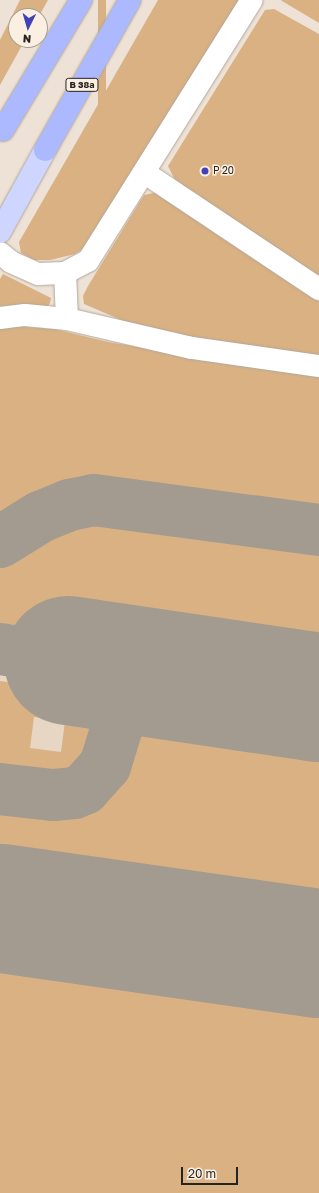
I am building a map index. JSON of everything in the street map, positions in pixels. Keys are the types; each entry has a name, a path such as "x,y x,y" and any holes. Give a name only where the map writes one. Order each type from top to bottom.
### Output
{"highway":[{"path":"2,133 81,0"},
{"name":"B 38a","path":"45,150 130,0"}],"main road":[{"name":"B 38a","path":"0,232 45,150"}],"lane":[{"path":"0,253 11,262 38,274 65,273 93,256 252,0"},
{"path":"145,173 319,289"},
{"path":"65,273 67,319"},
{"path":"0,318 25,315 67,319 192,348 319,366"}],"shaded area":[{"path":"20,0 48,0 44,8 16,8"},
{"path":"98,0 106,0 106,199 98,199"},
{"path":"158,0 239,0 83,249 75,254 50,260 34,260 21,253 19,242"},
{"path":"281,0 319,0 319,23 282,1"},
{"path":"274,9 319,34 319,281 175,180 168,166 265,10"},
{"path":"8,24 8,48 21,48 0,85 0,40"},
{"path":"158,192 193,211 319,301 319,360 208,343 126,322 84,304 83,296 88,286 144,195"},
{"path":"3,274 51,298 50,303 48,306 0,308 0,279"},
{"path":"12,326 54,329 108,342 319,376 319,516 91,485 56,494 17,513 0,525 0,329"},
{"path":"0,384 319,429 211,1193 0,1193"},
{"path":"98,515 319,545 319,662 73,627 72,633 0,623 0,561 34,537"},
{"path":"0,681 64,690 63,695 104,701 96,751 86,768 72,779 56,782 0,774","holes":["34,717 65,721 61,752 30,748"]},
{"path":"155,710 319,733 319,1193 0,1193 0,804 63,811 92,804 114,786 129,761 132,744 143,719 148,712"}],"taxiway":[{"path":"0,542 40,517 69,505 94,500 319,530"},
{"path":"0,649 68,660"},
{"path":"0,789 53,795 74,793 84,789 105,766 125,701 133,687 143,678 170,675"}],"runway":[{"path":"68,660 319,697"},
{"path":"2,908 319,953"}],"place":[{"name":"P 20","path":"205,171"}]}
